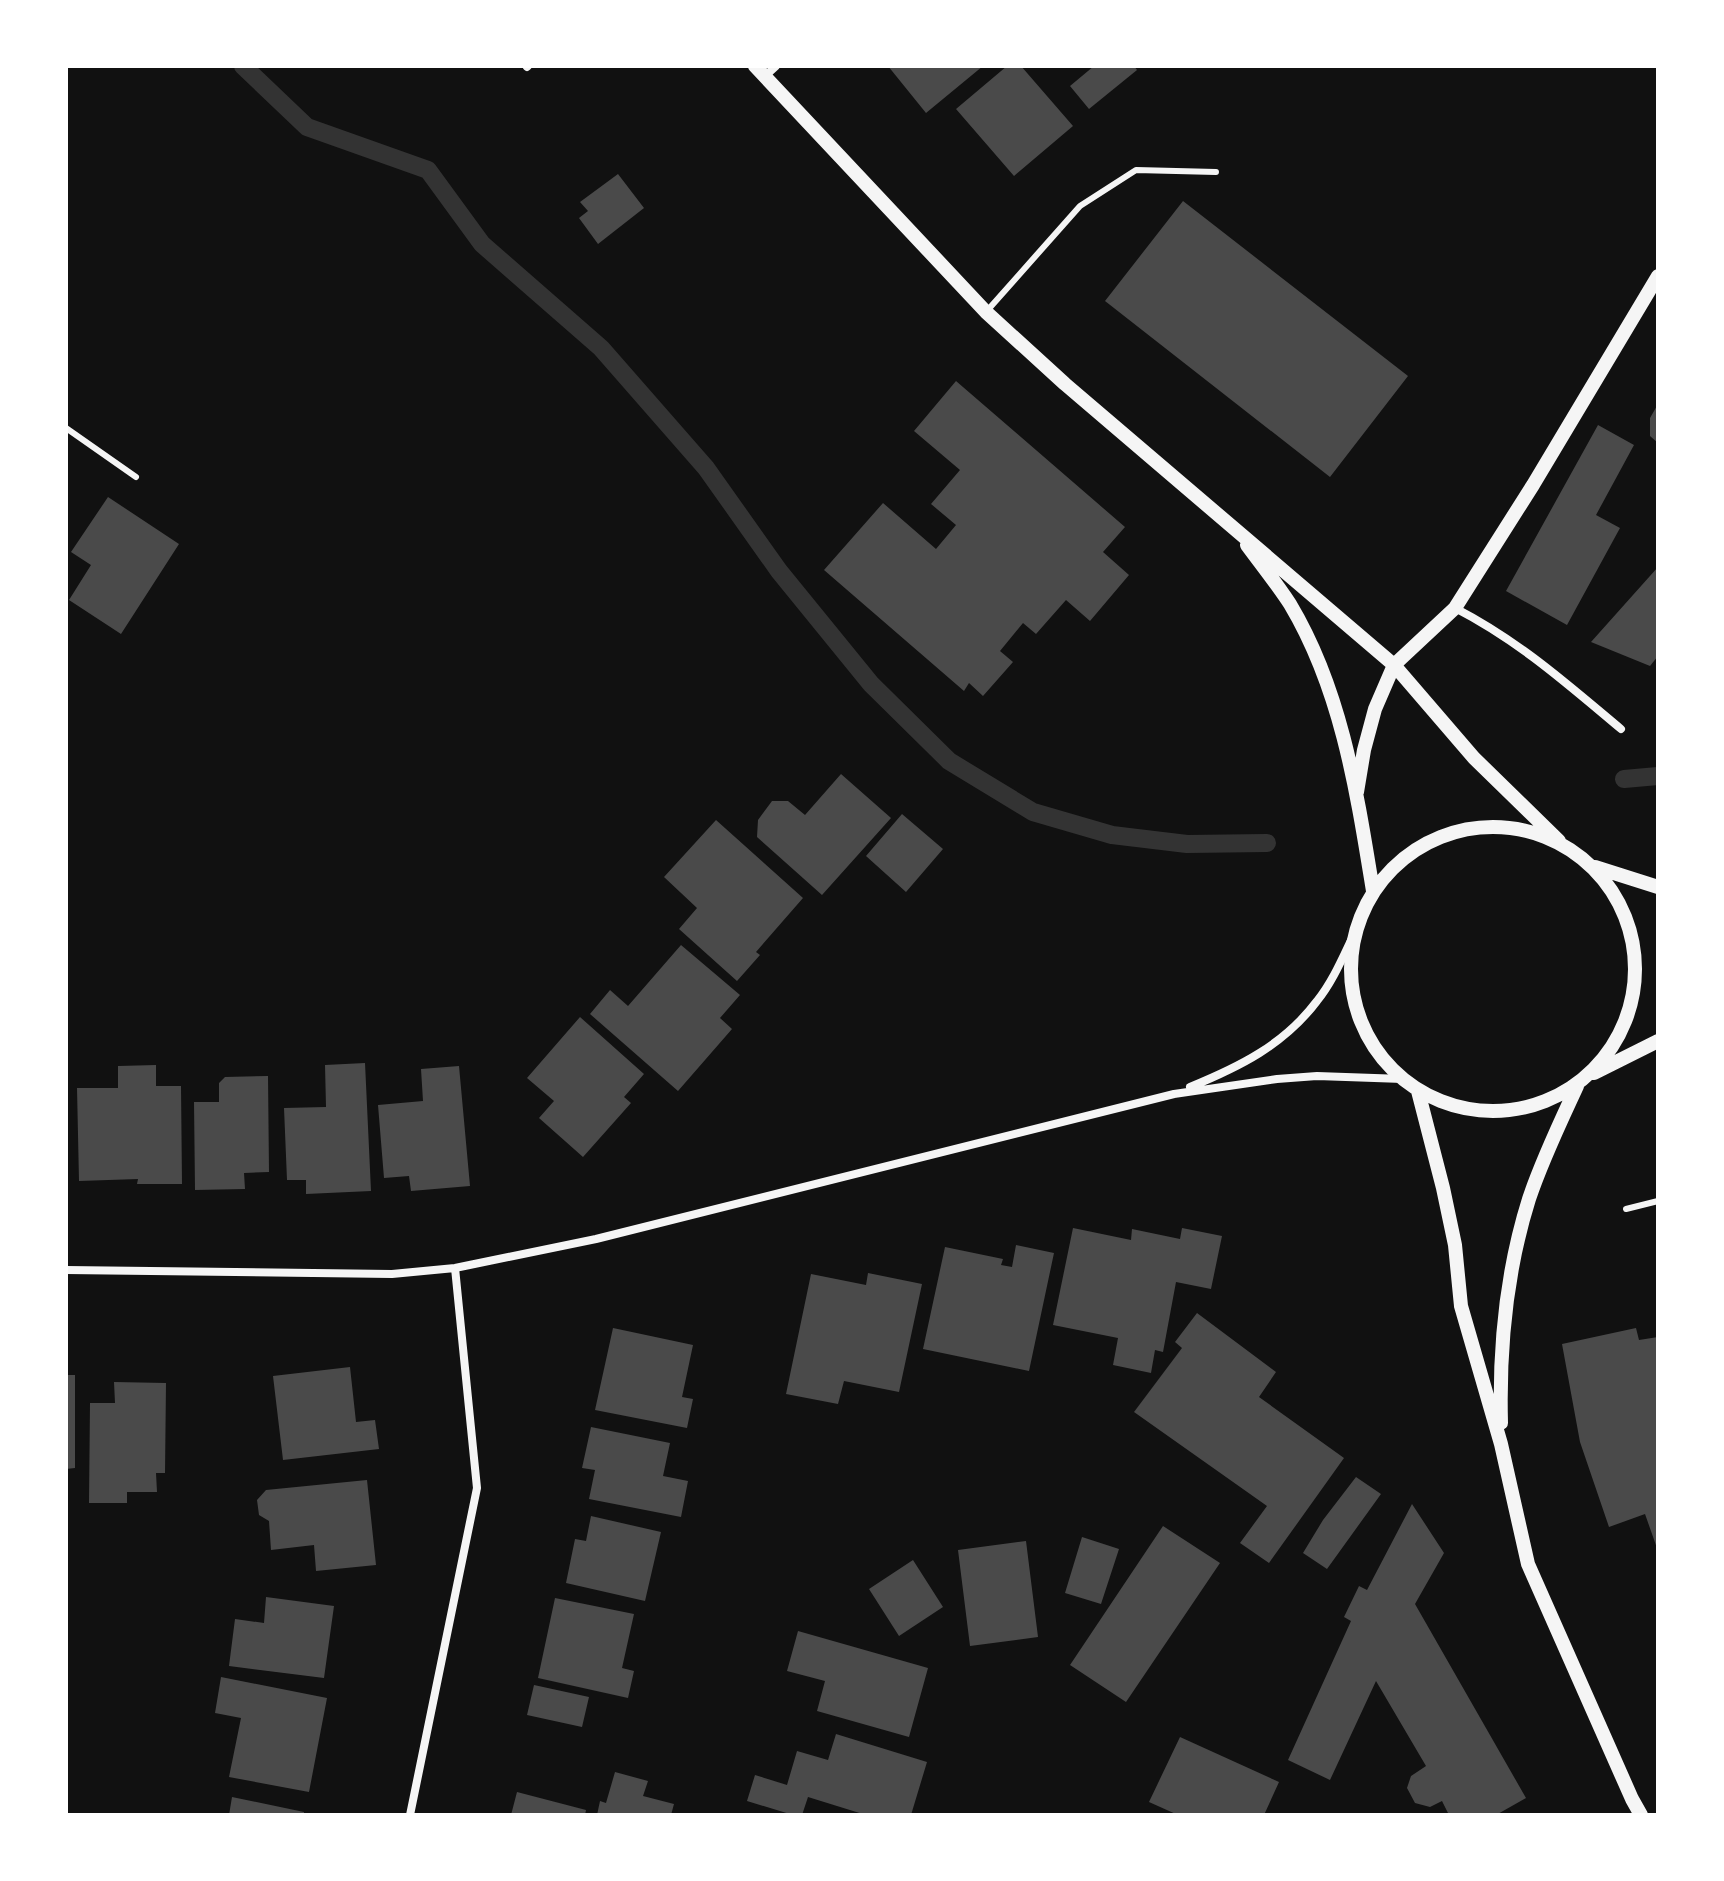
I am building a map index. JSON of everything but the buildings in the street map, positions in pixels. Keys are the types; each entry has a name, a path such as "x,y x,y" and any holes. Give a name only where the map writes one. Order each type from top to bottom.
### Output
{"street":[{"path":"776,66 759,72 986,312 1065,384 1394,665 1474,758 1559,841 1595,867 1658,887"},
{"path":"1357,792 1375,709 1394,665 1455,608 1526,497 1658,276"},
{"path":"1232,525 1290,605 1338,714 1357,792 1373,891"},
{"path":"1455,608 1494,628 1525,649 1621,729"},
{"path":"1174,1094 1233,1070 1279,1042 1319,999 1373,891 1401,859 1437,837 1477,826 1520,828 1559,841"},
{"path":"1501,1444 1500,1359 1504,1314 1514,1256 1529,1198 1582,1081 1618,1040 1634,996 1635,950 1622,905 1595,867"},
{"path":"1356,930 1351,971 1357,1012 1375,1048 1418,1091 1456,1107 1498,1112 1540,1104 1658,1041"},
{"path":"66,1270 392,1274 455,1268 596,1239 1174,1094 1317,1076 1403,1079"},
{"path":"1418,1091 1455,1245 1461,1306 1501,1444 1528,1564 1641,1815"},
{"path":"410,1815 477,1488 455,1268"}],"lane":[{"path":"986,312 1080,206 1136,170 1216,172"},
{"path":"66,428 136,477"},
{"path":"1626,1209 1658,1201"}],"waterway":[{"path":"243,66 307,127 428,170 482,244 601,348 706,468 779,571 871,684 949,761 1033,812 1112,835 1187,844 1267,843"},
{"path":"1624,779 1658,776"}]}
